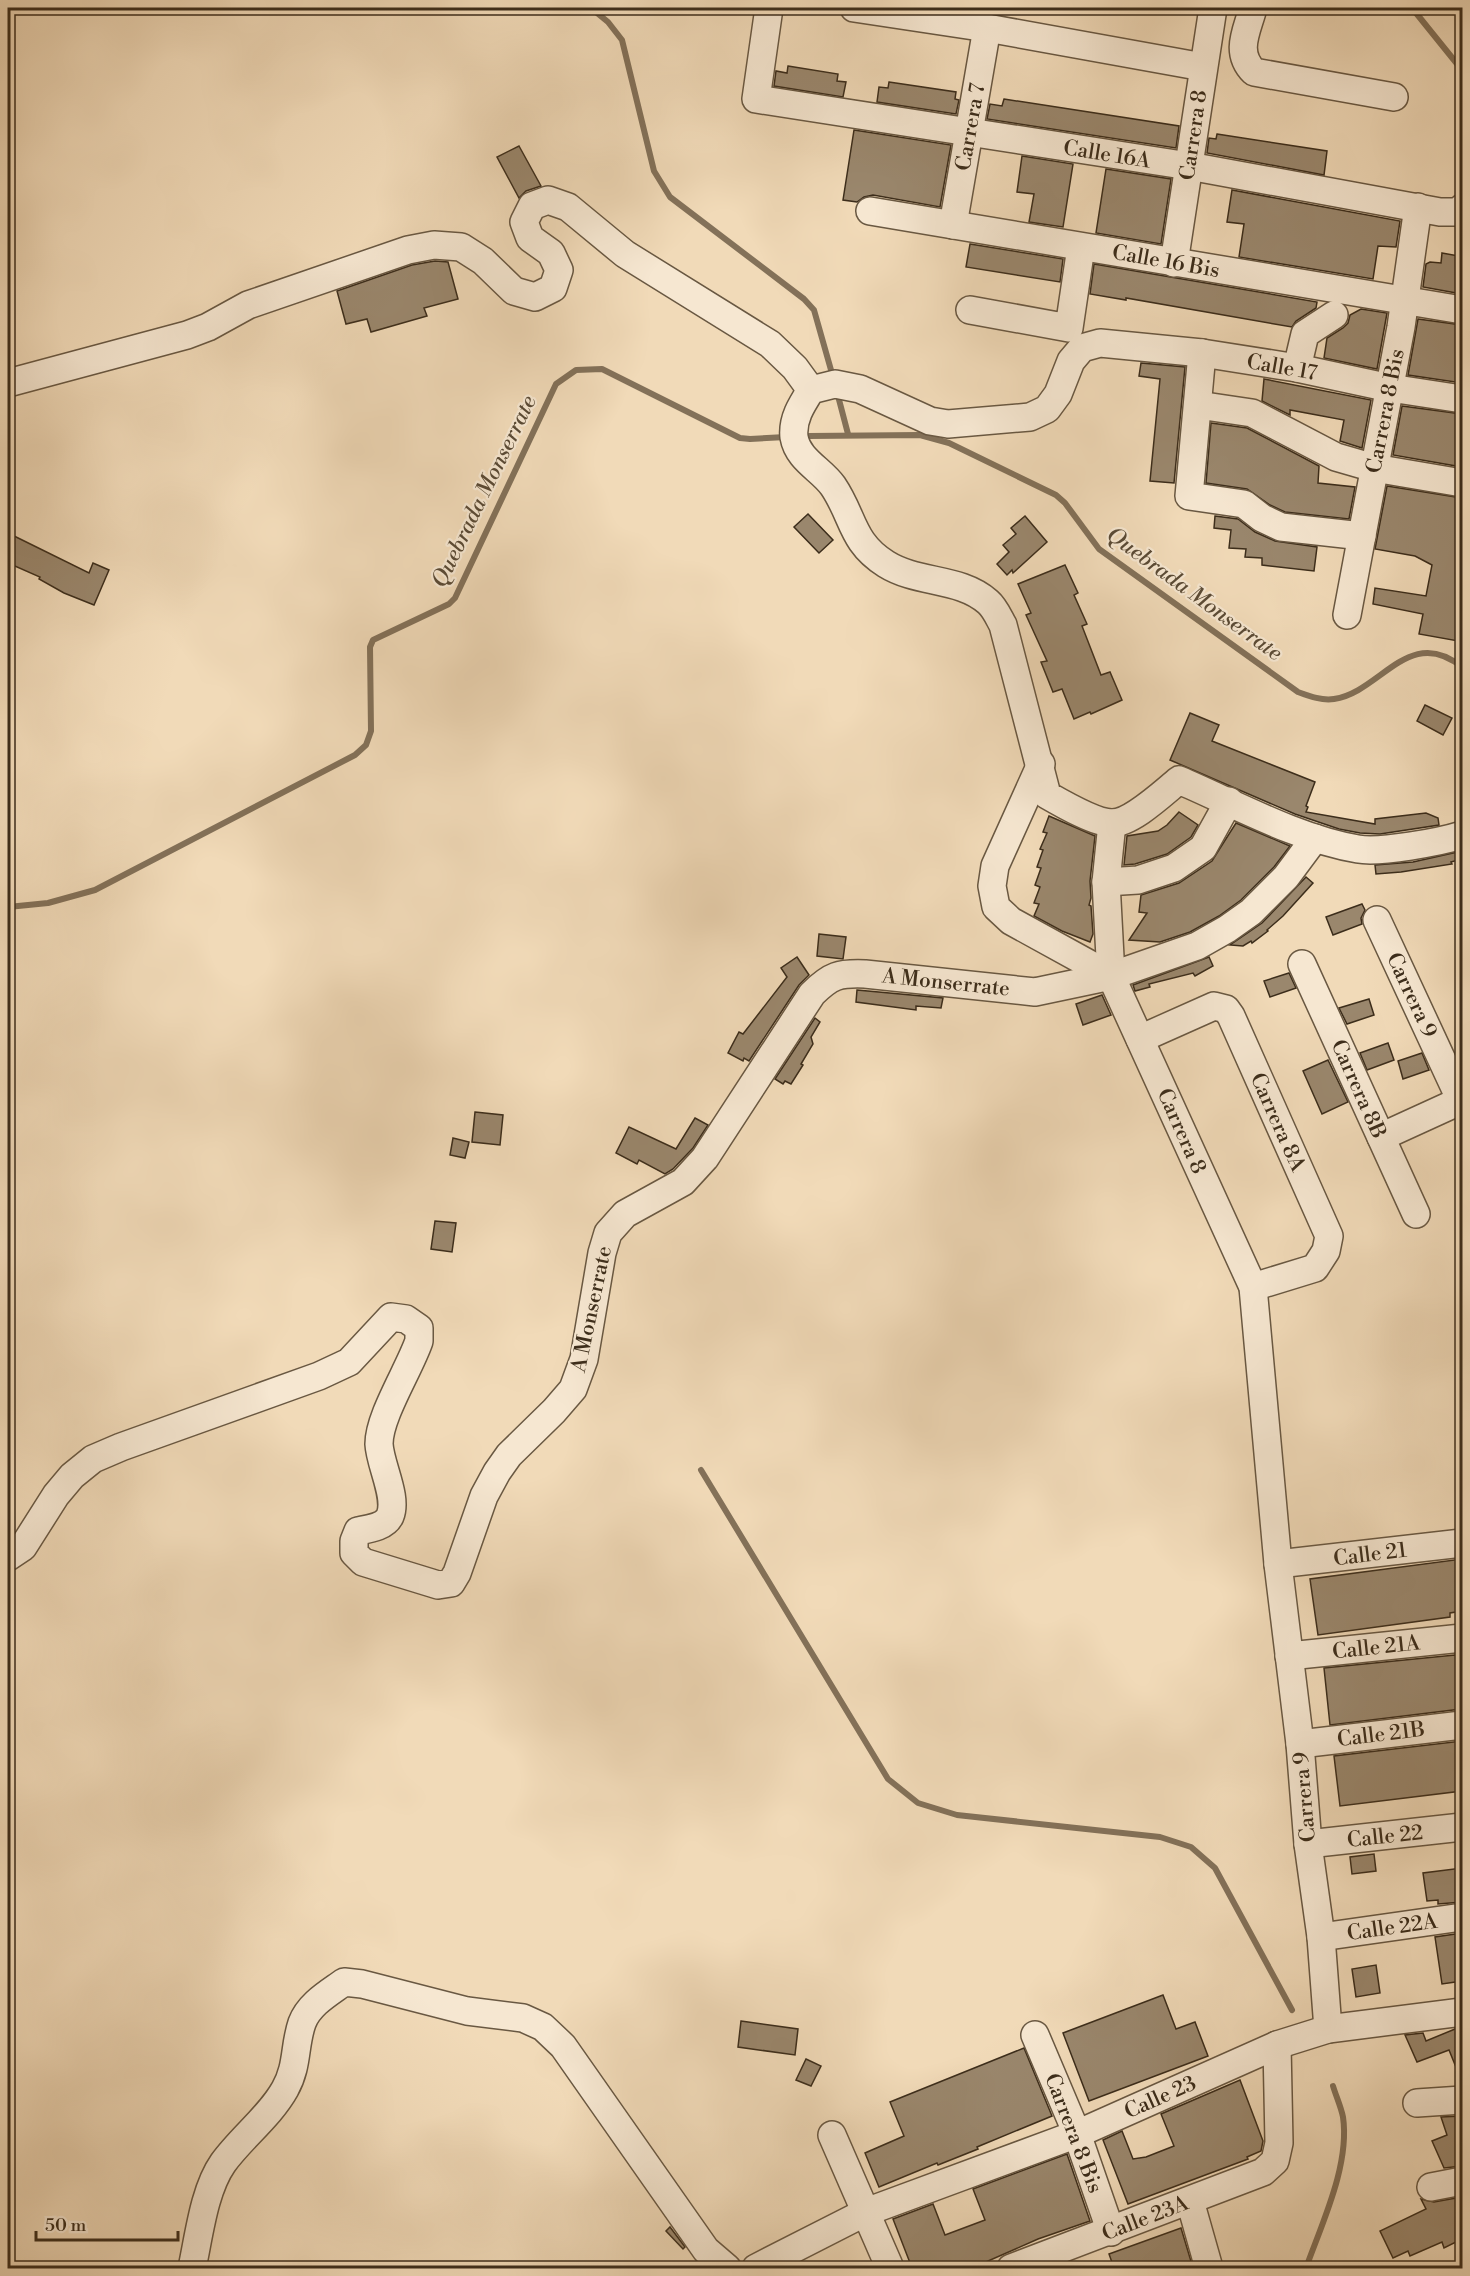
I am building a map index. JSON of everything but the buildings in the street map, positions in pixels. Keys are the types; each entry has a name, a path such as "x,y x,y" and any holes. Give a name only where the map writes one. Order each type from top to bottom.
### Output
{"street":[{"name":"Calle 16A","path":"769,8 756,99 1189,166 1440,212 1460,210"},
{"path":"854,8 987,28 1203,67"},
{"name":"Carrera 8","path":"1174,263 1213,8"},
{"path":"1253,8 1243,55 1245,63 1254,72 1394,97"},
{"name":"Carrera 7","path":"953,225 987,28"},
{"path":"8,382 187,335 208,327 249,305 408,250 434,244 461,247 483,261 514,291 535,297 553,288 559,270 551,253 530,238 524,222 532,206 548,200 568,207 625,255 770,344 795,368 811,390 797,410 794,437 805,459 832,484 845,505 853,529 867,549 887,565 910,576 966,588 990,603 999,618 1003,625 1041,764 1047,795 1076,812 1112,824 1142,811 1179,780 1315,838 1361,850 1403,847 1462,835"},
{"name":"Carrera 8 Bis","path":"1347,615 1405,302 1418,207"},
{"name":"Calle 16 Bis","path":"870,211 1462,310"},
{"path":"970,310 1069,328 1080,247"},
{"path":"1297,368 1305,334 1334,315"},
{"name":"Calle 17","path":"811,390 835,384 860,389 930,421 948,424 1030,417 1047,409 1058,394 1071,361 1082,348 1100,342 1202,353 1462,399"},
{"path":"1202,353 1189,496 1244,504 1262,518 1281,526 1362,536"},
{"path":"1198,405 1252,413 1336,457 1374,468 1462,483"},
{"path":"1041,764 995,866 992,886 996,907 1011,921 1111,976 1197,946 1227,929 1251,912 1287,877 1315,838"},
{"path":"1107,882 1138,880 1174,868 1203,848 1229,801"},
{"path":"1111,976 1107,882 1112,824"},
{"name":"Carrera 9","path":"1377,920 1462,1101"},
{"name":"Carrera 8B","path":"1302,964 1416,1214"},
{"name":"A Monserrate","path":"8,1557 23,1547 56,1495 72,1476 93,1459 319,1376 349,1362 391,1317 406,1319 419,1328 419,1341 382,1425 379,1441 381,1459 392,1501 390,1517 380,1526 358,1531 354,1541 354,1553 363,1562 438,1585 451,1583 457,1573 484,1496 497,1472 509,1455 573,1389 584,1359 602,1253 608,1233 625,1214 683,1182 705,1158 812,994 825,981 842,973 865,974 1035,992 1111,976"},
{"name":"Carrera 8","path":"1111,976 1253,1287 1278,1564"},
{"name":"Carrera 8A","path":"1140,1039 1214,1006 1226,1009 1231,1016 1329,1236 1326,1251 1315,1268 1253,1287"},
{"path":"1381,1137 1462,1101"},
{"name":"Calle 21","path":"1278,1564 1462,1543"},
{"name":"Carrera 9","path":"1278,1564 1300,1744 1308,1844 1321,1937 1328,2030"},
{"name":"Calle 21A","path":"1289,1656 1462,1638"},
{"name":"Calle 21B","path":"1300,1744 1462,1725"},
{"name":"Calle 22","path":"1308,1844 1462,1827"},
{"name":"Calle 22A","path":"1321,1937 1462,1917"},
{"path":"192,2268 213,2181 223,2163 284,2091 296,2066 296,2050 303,2021 318,2000 345,1982 362,1984 467,2011 523,2018 543,2027 563,2046 706,2250 727,2268"},
{"name":"Calle 23","path":"756,2268 866,2212 1077,2134 1276,2045 1328,2030 1462,2012"},
{"name":"Carrera 8 Bis","path":"1035,2035 1077,2134 1111,2232"},
{"name":"Calle 23A","path":"1011,2268 1111,2232 1263,2172 1275,2161 1279,2143 1276,2045"},
{"path":"1418,2103 1462,2100"},
{"path":"832,2135 890,2268"},
{"path":"1431,2187 1462,2181"},
{"path":"1190,2201 1209,2268"}],"waterway":[{"path":"591,8 608,22 622,40 654,171 670,197 804,299 814,310 831,370"},
{"path":"1412,8 1462,70"},
{"name":"Quebrada Monserrate","path":"8,907 48,903 95,890 355,755 366,745 371,731 370,647 373,640 449,604 455,598 556,384 576,370 602,369 740,438 786,437"},
{"path":"837,392 848,434"},
{"name":"Quebrada Monserrate","path":"809,436 920,435 949,443 1056,495 1065,503 1099,549 1302,694 1329,699 1351,694 1396,664 1411,656 1426,653 1443,656 1462,667"},
{"path":"701,1470 888,1779 918,1803 957,1815 1160,1837 1191,1847 1215,1868 1292,2010"},
{"path":"1306,2268 1327,2213 1339,2174 1342,2155 1343,2117 1333,2086"}]}
